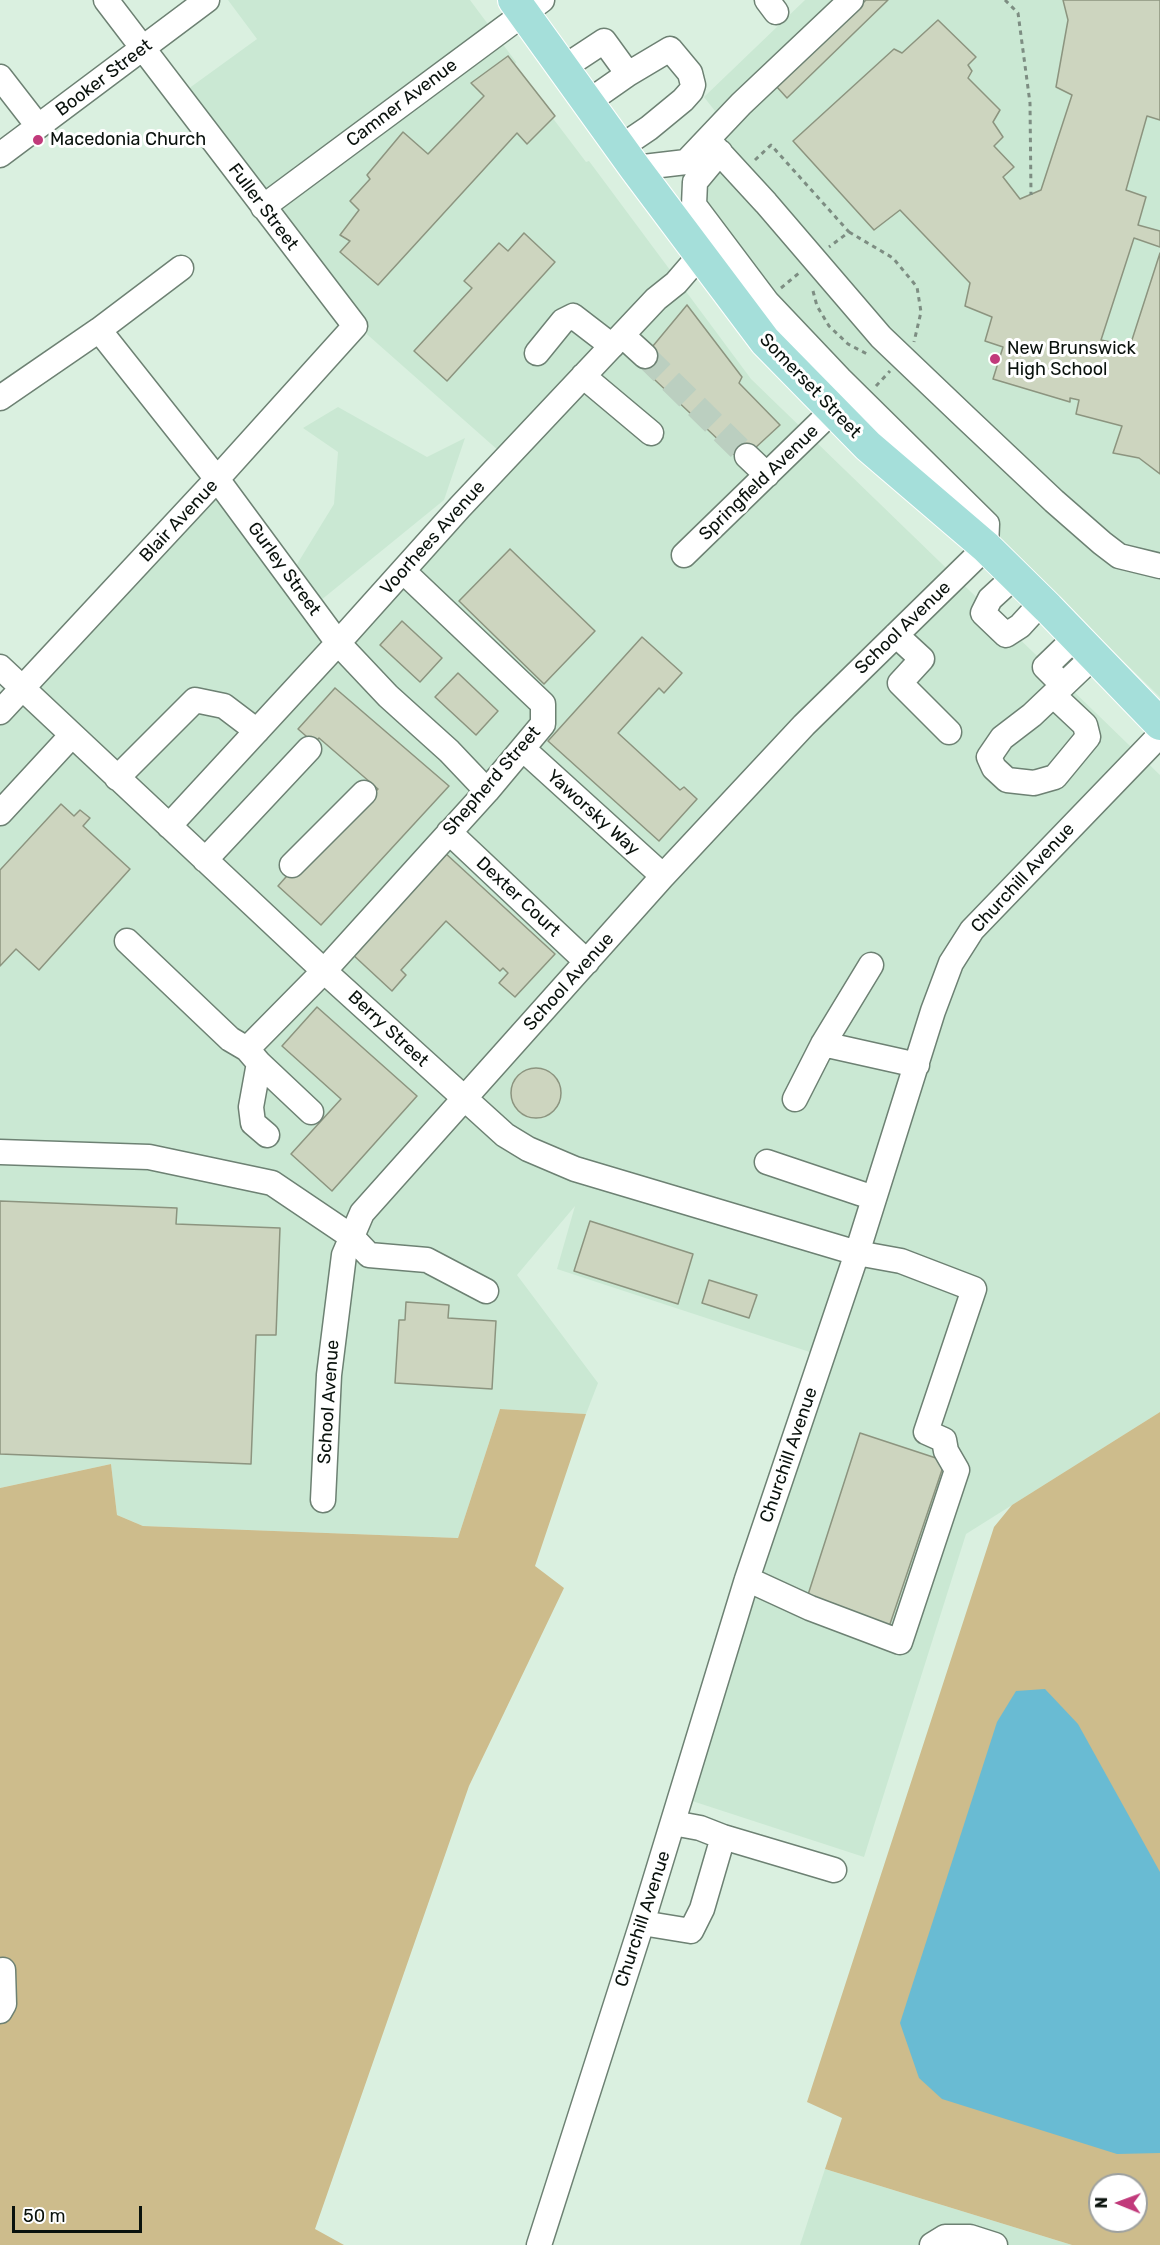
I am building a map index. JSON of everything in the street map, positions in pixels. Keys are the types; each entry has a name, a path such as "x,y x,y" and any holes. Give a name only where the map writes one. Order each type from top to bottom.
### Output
{"main road":[{"name":"Somerset Street","path":"526,4 563,68 765,341 835,415 868,446 986,547 1160,724"}],"street":[{"name":"Fuller Street","path":"106,0 355,326"},
{"name":"Booker Street","path":"0,155 207,0"},
{"path":"851,0 741,104 714,146 695,182 694,205 767,302 840,379 987,524 986,547"},
{"name":"Camner Avenue","path":"263,207 526,4"},
{"path":"563,68 604,41 628,74"},
{"path":"588,102 628,74 670,49 690,73 693,85 683,100 649,128 628,158"},
{"path":"0,77 9,107 39,126"},
{"path":"628,158 686,162 714,146"},
{"path":"714,146 881,337 1030,479 1119,556 1160,566"},
{"name":"Voorhees Avenue","path":"169,826 338,644 460,507 656,299 676,283 701,254"},
{"path":"2,392 99,330 181,268"},
{"path":"537,353 563,321 573,316 645,356"},
{"name":"Blair Avenue","path":"0,712 217,479 355,326"},
{"name":"Gurley Street","path":"99,330 217,479 338,644 388,696 449,751 487,791"},
{"path":"583,376 651,433"},
{"name":"Springfield Avenue","path":"684,555 826,417 835,415"},
{"path":"747,456 766,475"},
{"name":"School Avenue","path":"323,1500 329,1375 344,1255 362,1213 663,876 804,725 986,547"},
{"name":"Shepherd Street","path":"253,1056 324,971 487,791 543,724 543,704 403,571"},
{"path":"1015,576 990,599 984,613 1006,635 1020,626 1042,602"},
{"path":"896,635 922,659 900,683 949,732"},
{"path":"1058,690 1045,667 1085,646"},
{"name":"Berry Street","path":"0,668 324,971 505,1135 528,1149 575,1169 857,1253 902,1261 974,1289 926,1432 944,1440 946,1451 957,1470 900,1642 810,1608 747,1579"},
{"path":"117,778 195,700 224,706 257,731"},
{"path":"0,813 72,735"},
{"name":"Churchill Avenue","path":"539,2245 642,1923 747,1579 857,1253 933,1011 951,963 972,930 1160,735"},
{"path":"206,860 309,749"},
{"name":"Yaworsky Way","path":"523,749 663,876"},
{"path":"292,865 364,793"},
{"name":"Dexter Court","path":"448,832 587,962"},
{"path":"127,941 311,1112"},
{"path":"795,1099 823,1044 871,965"},
{"path":"823,1044 916,1065"},
{"path":"253,1056 251,1107 253,1123 267,1135"},
{"path":"0,1152 149,1157 272,1183 352,1237 369,1256 427,1260 486,1291"},
{"path":"767,1162 874,1198"},
{"path":"673,1823 700,1828 834,1870"},
{"path":"642,1923 691,1931 702,1909 723,1837"},
{"path":"0,2011 4,2004 3,1970"},
{"path":"932,2245 945,2236 970,2237 995,2245"}],"path":[{"path":"1005,0 1018,14 1030,103 1031,195"},
{"path":"749,166 771,145 849,232 893,258 917,287 921,312 913,345"},
{"path":"823,251 849,232"},
{"path":"775,294 807,266"},
{"path":"812,286 817,306 828,326 848,344 868,354"},
{"path":"875,386 895,366"}],"shaded area":[{"path":"228,0 470,0 516,62 514,67 586,162 589,161 751,379 1160,775 1160,1412 966,1534 864,1857 686,1799 828,1358 557,1269 575,1206 517,1275 598,1383 586,1414 500,1409 458,1538 143,1526 117,1515 111,1464 0,1488 0,723 220,483 291,574 334,504 338,452 303,428 338,407 427,457 465,438 444,500 315,605 340,638 508,459 352,321 177,97 257,39"},
{"name":"New Brunswick High School","path":"805,0 1160,0 1160,697 1049,589 751,277 682,161 715,111 704,97"},
{"path":"500,1409 586,1414 535,1566 564,1588 469,1786 315,2229 344,2245 0,2245 0,1488 111,1464 117,1515 143,1526 458,1538"},
{"path":"1160,1412 1160,2245 1072,2245 825,2169 842,2118 807,2102 994,1527 1012,1505"},
{"path":"825,2169 1072,2245 800,2245"}],"water":[{"path":"1045,1689 1078,1724 1160,1872 1160,2153 1117,2154 942,2099 919,2078 900,2023 997,1722 1016,1691"}],"building":[{"path":"866,0 888,0 787,98 777,87"},
{"path":"1063,0 1160,0 1160,120 1147,116 1126,190 1146,197 1138,225 1160,231 1160,247 1134,238 1101,340 1130,346 1160,253 1160,474 1139,458 1113,453 1122,426 1076,414 1079,400 1070,398 1070,402 993,379 1003,347 985,341 992,317 965,306 970,283 900,210 874,230 793,141 894,49 902,53 938,20 976,57 968,65 972,71 968,78 1000,110 993,122 1003,137 994,146 1014,167 1003,177 1020,199 1041,190 1072,95 1056,87 1068,20"},
{"path":"508,56 555,116 527,144 517,133 378,285 340,252 350,241 340,235 359,210 350,201 370,179 367,175 403,132 428,154 484,96 471,83"},
{"path":"524,233 555,262 447,381 414,351 472,288 464,281 499,243 508,251"},
{"path":"687,305 742,377 739,383 780,425 741,461 638,364"},
{"path":"510,549 595,631 544,684 459,601"},
{"path":"402,621 442,658 420,682 380,645"},
{"path":"642,637 682,673 664,693 659,688 618,733 680,790 684,787 697,799 659,841 548,741"},
{"path":"458,673 498,711 476,735 435,697"},
{"path":"335,688 449,786 321,925 278,886 293,869 299,874 378,789 319,738 314,743 298,729"},
{"path":"61,804 74,816 80,810 90,818 83,826 130,869 39,970 16,949 0,966 0,870"},
{"path":"444,852 555,954 515,997 499,983 508,973 503,968 500,971 446,921 401,970 406,975 392,991 351,953"},
{"path":"317,1007 417,1096 332,1191 291,1154 341,1099 282,1046"},
{"path":"536,1068 550,1072 557,1079 561,1093 557,1107 550,1114 536,1118 522,1114 515,1107 511,1093 515,1079 522,1072"},
{"path":"0,1201 177,1208 176,1224 280,1228 276,1335 256,1335 251,1464 0,1454"},
{"path":"590,1221 693,1254 678,1304 574,1271"},
{"path":"709,1280 757,1295 749,1318 702,1303"},
{"path":"406,1302 449,1305 448,1318 496,1321 492,1389 395,1383 399,1320 405,1320"},
{"path":"860,1433 945,1461 889,1627 806,1601"}],"tunnel":[{"path":"645,356 747,456"}],"place":[{"name":"Macedonia Church","path":"38,140"},
{"name":"New Brunswick High School","path":"995,359"}]}
